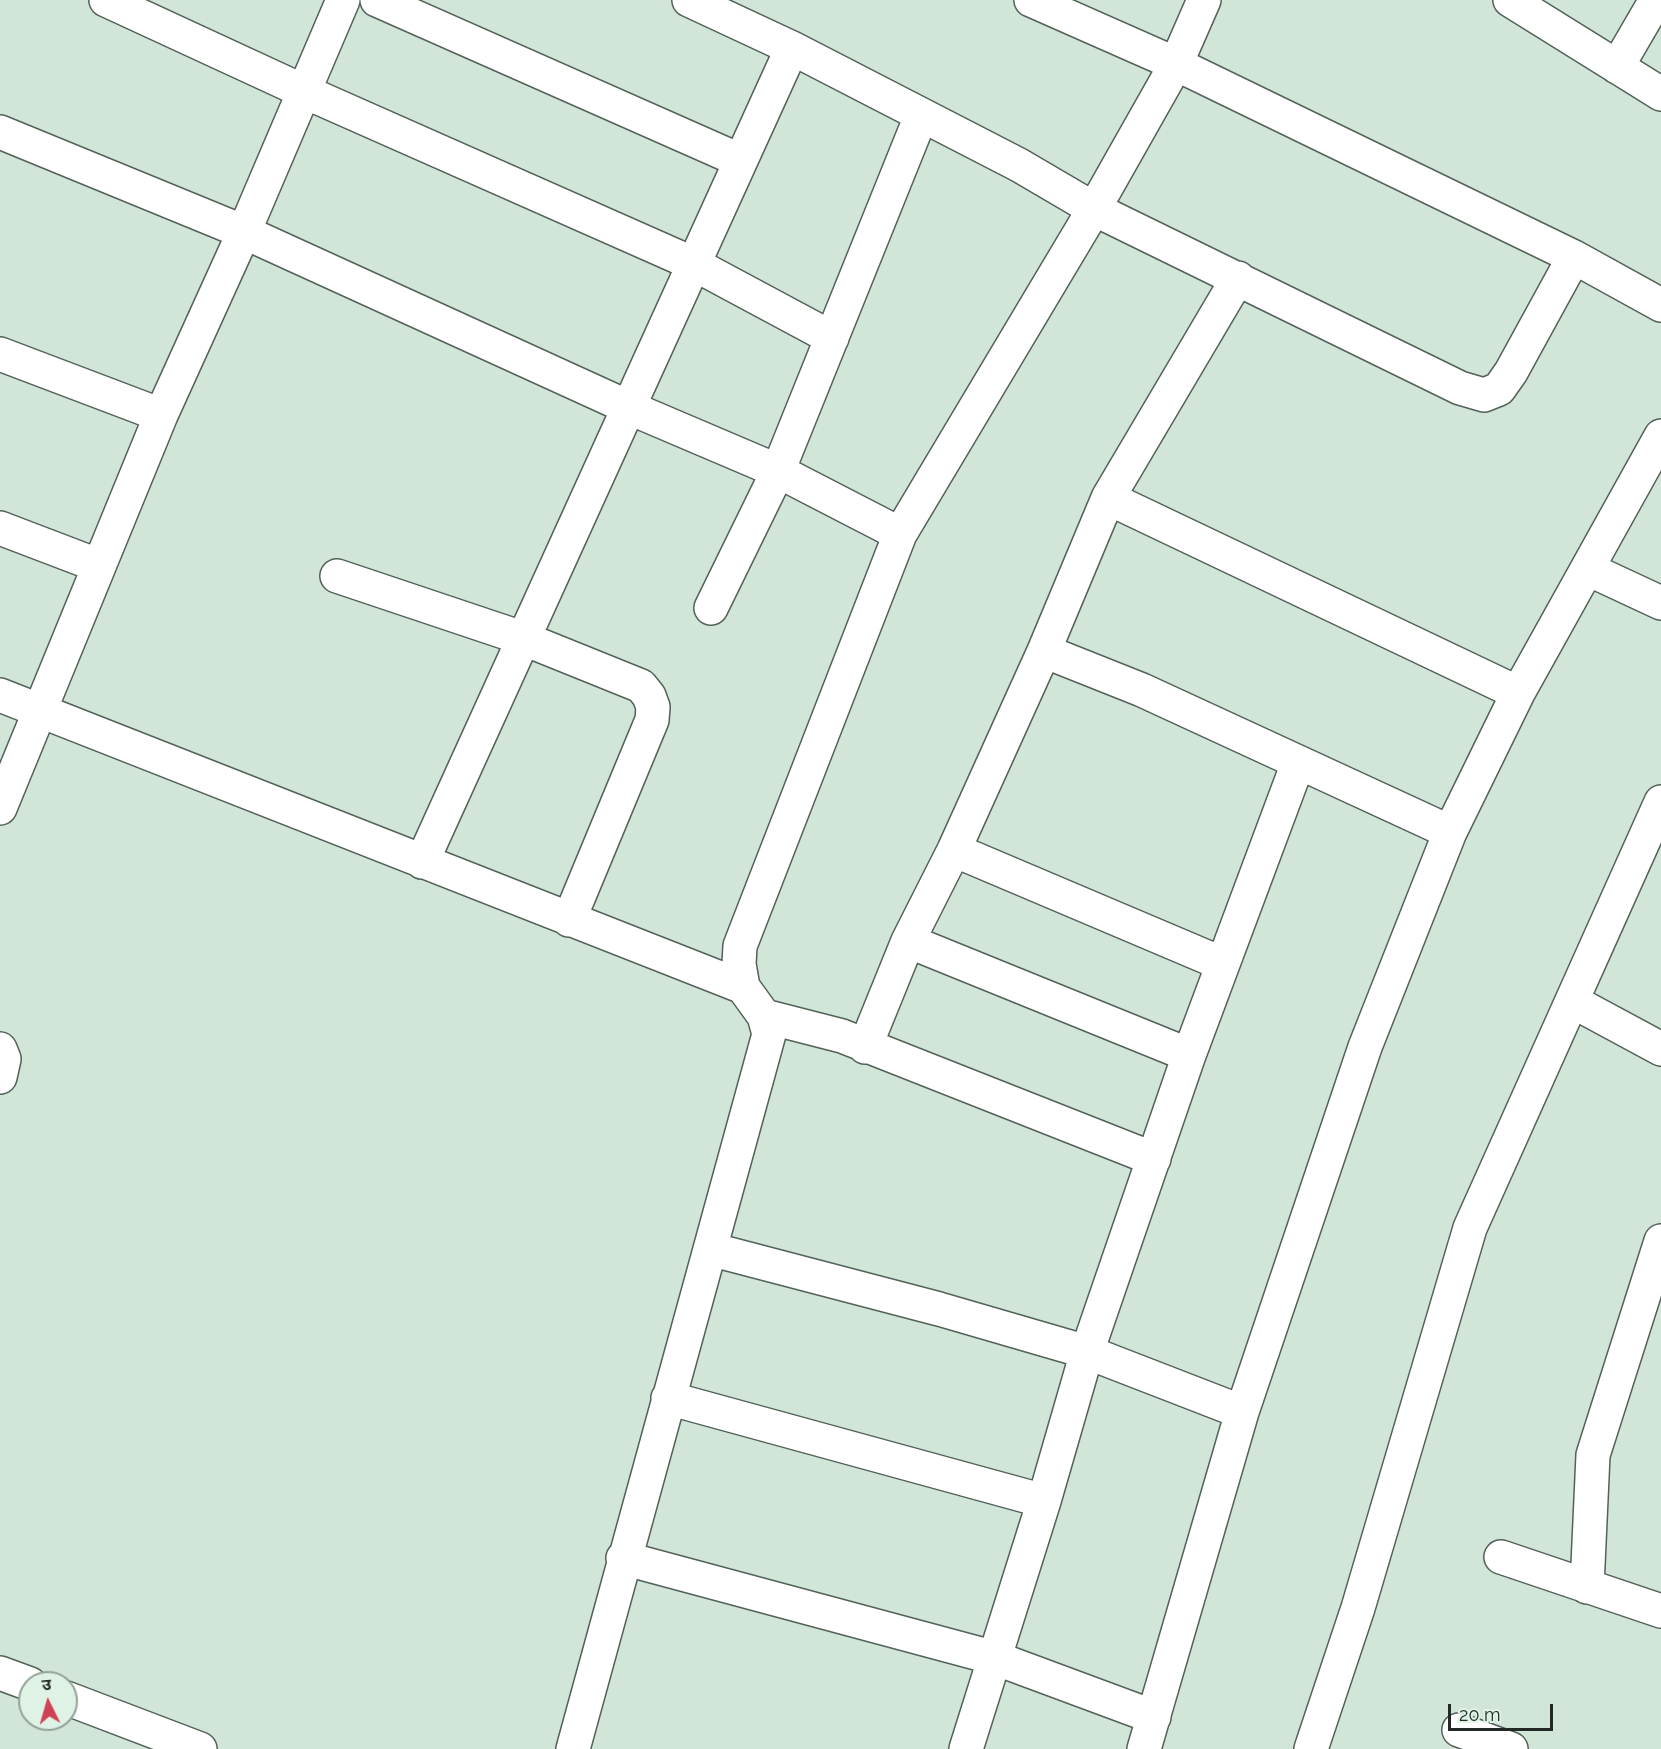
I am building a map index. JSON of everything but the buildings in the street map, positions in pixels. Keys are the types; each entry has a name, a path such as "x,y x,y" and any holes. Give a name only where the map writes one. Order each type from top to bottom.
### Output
{"street":[{"path":"106,0 303,91 694,264 832,338"},
{"path":"0,808 38,709 161,415 244,232 343,0"},
{"path":"377,0 739,160"},
{"path":"688,0 792,48 1019,165 1094,209 1460,388 1484,395 1499,389 1511,372 1574,257"},
{"path":"1031,0 1176,64 1574,257 1661,305"},
{"path":"573,1749 623,1558 769,1034 764,1016 743,987 739,964 740,946 900,534 1094,209 1176,64 1204,0"},
{"path":"1510,0 1661,94"},
{"path":"1617,67 1656,0"},
{"path":"422,862 522,638 630,408 739,160 792,48"},
{"path":"711,609 778,471 921,116"},
{"path":"0,132 244,232 630,408 778,471 900,534"},
{"path":"865,1047 908,941 954,850 1044,651 1108,498 1238,278"},
{"path":"0,354 161,415"},
{"path":"1144,1749 1242,1412 1365,1047 1450,832 1518,693 1661,436"},
{"path":"1108,498 1518,693"},
{"path":"0,528 98,565"},
{"path":"1588,568 1661,603"},
{"path":"337,576 522,638 641,686 653,707 652,720 570,920"},
{"path":"1044,651 1142,690 1450,832"},
{"path":"0,695 743,987"},
{"path":"966,1749 1044,1501 1087,1352 1189,1056 1298,763"},
{"path":"1311,1749 1358,1608 1470,1228 1661,801"},
{"path":"954,850 1223,964"},
{"path":"908,941 1189,1056"},
{"path":"1572,1001 1661,1049"},
{"path":"764,1016 842,1036 1154,1159"},
{"path":"0,1049 4,1059 0,1077"},
{"path":"1587,1587 1593,1455 1661,1241"},
{"path":"710,1249 939,1309 1087,1352 1242,1412"},
{"path":"668,1398 1044,1501"},
{"path":"1501,1557 1661,1611"},
{"path":"623,1558 996,1658 1155,1717"},
{"path":"0,1672 18,1679"},
{"path":"78,1703 200,1749"},
{"path":"1459,1730 1511,1749"}]}
